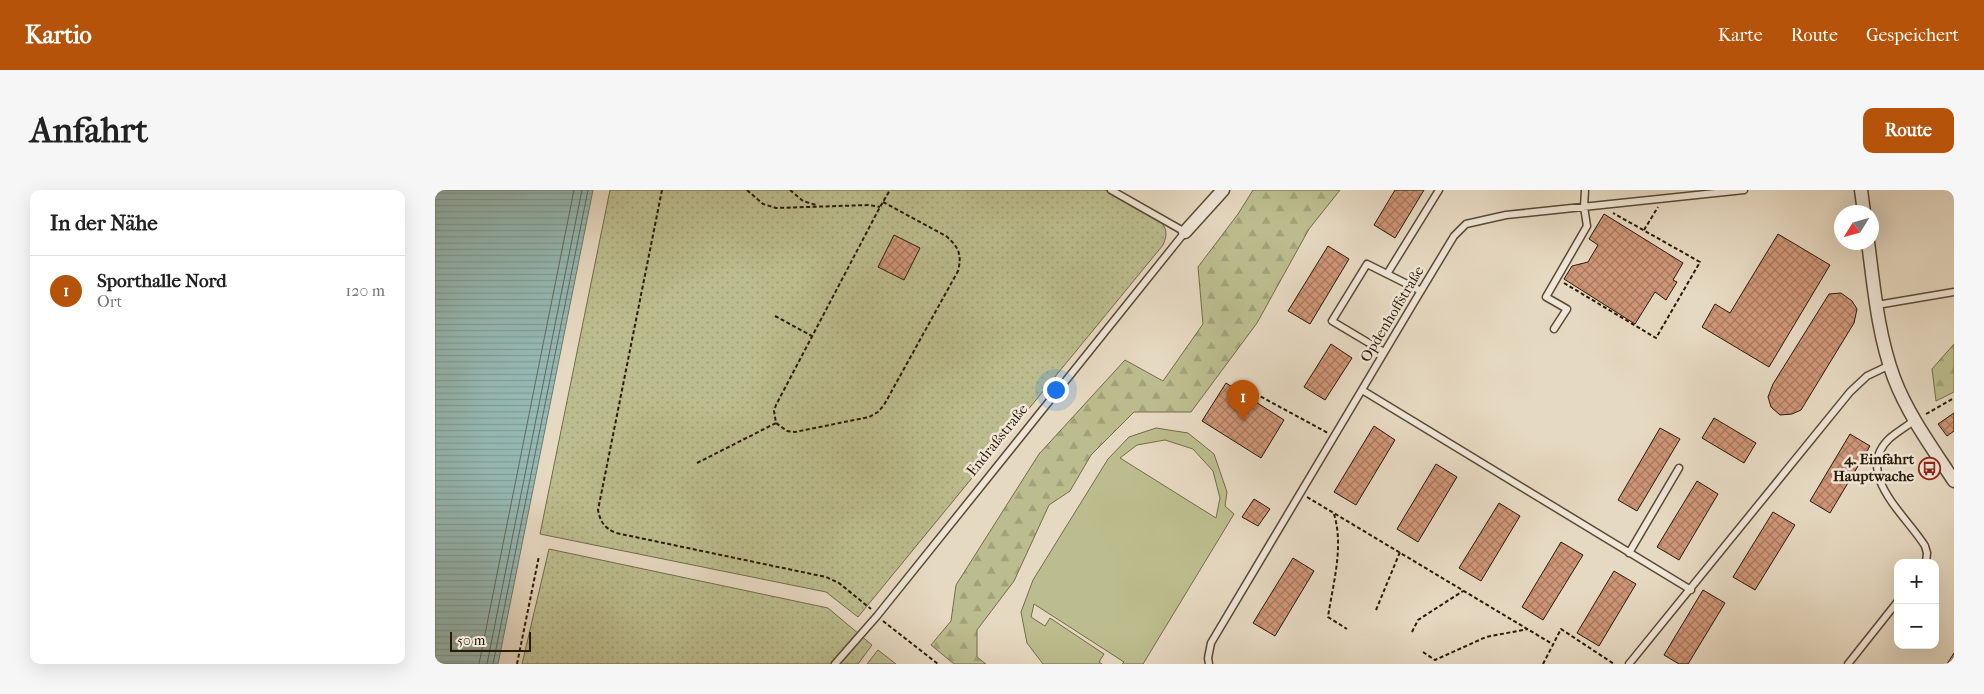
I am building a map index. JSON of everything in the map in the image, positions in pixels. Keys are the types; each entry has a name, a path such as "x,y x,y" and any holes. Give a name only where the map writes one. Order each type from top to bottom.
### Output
{"street":[{"name":"Endraßstraße","path":"1185,232 1223,190"},
{"path":"1861,190 1863,205"},
{"path":"1869,250 1877,304 1894,379 1915,420 1954,481"}],"lane":[{"path":"1111,190 1185,232"},
{"path":"1387,274 1439,190"},
{"path":"1555,329 1567,309 1546,297 1587,226 1584,207 1585,190"},
{"name":"Opdenhoffstraße","path":"1209,664 1208,658 1211,643 1454,236 1466,224 1506,215 1744,190"},
{"name":"Endraßstraße","path":"835,664 877,616 1185,232"},
{"path":"1384,352 1332,321 1367,264 1421,291"},
{"path":"1877,304 1954,292"},
{"path":"1629,664 1850,392 1867,376 1890,365"},
{"path":"1362,390 1691,590"},
{"path":"1915,420 1890,438 1883,446 1879,454 1877,473 1885,491 1925,546 1926,559"},
{"path":"1629,553 1679,468"},
{"path":"1848,664 1896,604"}],"path":[{"path":"662,190 598,510 601,522 605,527 616,533 826,577 854,594 868,605 877,616 938,664"},
{"path":"747,190 763,204 776,208 869,205 880,208"},
{"path":"790,190 803,201 820,206"},
{"path":"883,202 946,236 955,244 960,252 961,262 878,412 869,417 795,432 787,431 776,423 774,411 776,405 883,202 890,190"},
{"path":"1644,230 1658,207 1657,200"},
{"path":"1557,278 1656,338 1700,262 1613,213"},
{"path":"775,316 812,336"},
{"path":"1253,401 1256,394 1335,436"},
{"path":"1915,420 1954,398"},
{"path":"697,463 776,423"},
{"path":"1301,493 1554,644"},
{"path":"1334,512 1338,526 1339,544 1327,617 1347,628"},
{"path":"1376,610 1400,552"},
{"path":"517,664 539,556"},
{"path":"1412,632 1418,620 1464,590"},
{"path":"1423,652 1435,660 1486,637 1528,629"},
{"path":"1543,664 1561,629 1614,664"}],"green space":[{"path":"610,190 1105,190 1158,219 1165,228 1166,237 1163,245 858,617 826,592 540,534"},
{"path":"1253,190 1340,190 1309,229 1257,323 1191,412 1134,412 1091,455 1070,491 1049,505 1014,581 977,630 977,657 986,664 954,664 931,645 951,621 956,585 1039,454 1125,360 1163,381 1203,324 1198,267 1238,214"},
{"path":"1954,344 1954,392 1936,401 1932,369"},
{"path":"1156,428 1188,433 1214,454 1227,492 1225,506 1234,514 1143,664 1122,664 1124,662 1034,604 1031,617 1045,626 1050,618 1104,654 1099,662 1102,664 1043,664 1027,643 1021,612 1033,580 1108,459 1129,437","holes":["1165,440 1193,449 1213,471 1220,498 1216,518 1120,458 1137,445"]},
{"path":"549,549 828,608 872,645 858,664 522,664"},
{"path":"878,650 896,664 867,664"}],"water":[{"path":"435,190 593,190 498,664 435,664"}],"building":[{"path":"1395,190 1424,190 1395,238 1374,225"},
{"path":"1604,214 1683,263 1673,280 1677,282 1666,300 1655,292 1635,324 1564,279 1572,266 1588,262 1598,245 1589,239"},
{"path":"1778,234 1830,265 1769,367 1702,327 1715,304 1730,313"},
{"path":"894,235 920,248 904,280 878,267"},
{"path":"1328,246 1349,259 1310,324 1288,311"},
{"path":"1841,293 1852,301 1857,309 1854,323 1801,410 1792,414 1780,415 1771,407 1768,397 1773,384 1829,294"},
{"path":"1331,344 1352,358 1325,400 1304,387"},
{"path":"1226,383 1284,420 1261,458 1202,421"},
{"path":"1954,413 1954,431 1947,436 1938,424"},
{"path":"1714,418 1756,443 1744,463 1702,438"},
{"path":"1374,426 1395,440 1356,505 1334,492"},
{"path":"1660,428 1680,439 1637,511 1618,500"},
{"path":"1850,434 1870,446 1830,513 1810,501"},
{"path":"1436,464 1457,477 1418,542 1397,529"},
{"path":"1697,481 1718,494 1679,560 1657,547"},
{"path":"1254,499 1270,509 1258,526 1242,517"},
{"path":"1499,503 1520,516 1481,581 1459,568"},
{"path":"1773,512 1795,525 1755,590 1733,577"},
{"path":"1561,542 1583,555 1543,620 1522,607"},
{"path":"1293,558 1314,571 1275,636 1253,623"},
{"path":"1614,571 1636,584 1599,646 1577,633"},
{"path":"1703,590 1725,603 1688,664 1679,664 1664,655"},
{"path":"1954,653 1954,664 1947,664"}],"place":[{"name":"Sporthalle Nord","path":"1243,421"},
{"name":"4. Einfahrt Hauptwache","path":"1930,468"}]}
